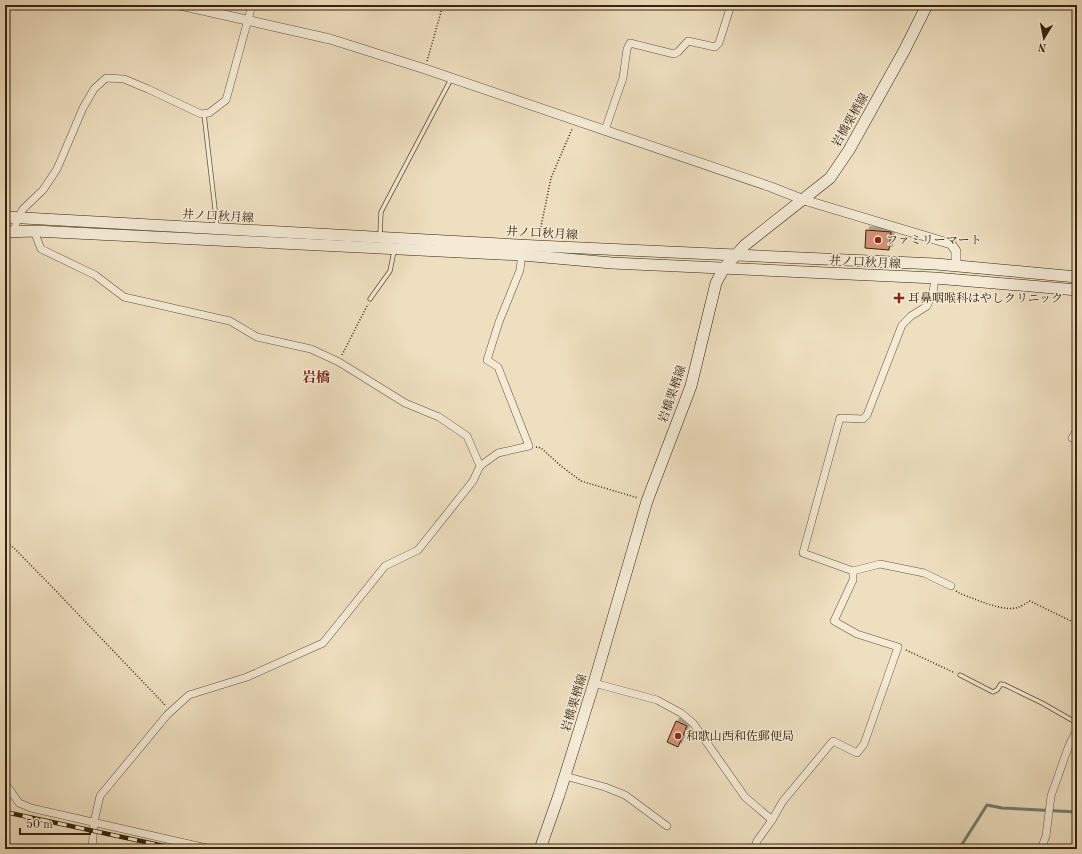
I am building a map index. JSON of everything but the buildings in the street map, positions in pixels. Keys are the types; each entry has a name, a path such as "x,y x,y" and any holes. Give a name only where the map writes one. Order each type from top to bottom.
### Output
{"main road":[{"name":"岩橋栗栖線","path":"540,849 594,683 647,501 691,386 716,283 724,268 745,245 830,178 849,150 904,51 927,5"},
{"name":"井ノ口秋月線","path":"5,218 379,238 522,250 612,263 935,278 1077,290"},
{"name":"井ノ口秋月線","path":"9,232 34,231 395,249 522,250 537,246 956,265 1077,277"}],"street":[{"path":"180,5 330,39 425,69 576,120 771,187 804,200 951,244 956,251 956,265"},
{"path":"9,232 23,209 43,190 57,169 83,108 94,89 106,78 124,79 201,114 209,113 226,100 249,21 252,5"},
{"path":"605,130 622,78 627,49 630,43 674,54 678,52 688,41 715,47 719,43 730,5"},
{"path":"34,231 41,249 95,275 124,296 230,321 256,337 311,349 339,362 405,403 439,416 467,436 480,466"},
{"path":"92,849 94,822 100,796 166,715 189,695 247,677 322,643 385,566 418,550 473,481 480,466 498,453 529,446 498,367 487,360 499,322 520,270 522,250"},
{"path":"935,278 933,292 927,306 911,316 902,325 867,415 862,419 840,418 803,553 853,571 880,564 924,573 951,586"},
{"path":"1077,430 1072,438 1077,440"},
{"path":"754,849 757,841 783,801 833,742 857,753 864,744 898,647 857,634 834,620 852,580 853,571"},
{"path":"594,683 657,700 680,713 693,723 745,797 772,820"},
{"path":"1041,849 1046,836 1051,796 1068,748 1077,729"},
{"path":"565,776 605,787 625,796 667,826"},
{"path":"5,783 19,803 31,808 211,849"}],"lane":[{"path":"379,238 381,212 452,78"},
{"path":"204,114 218,229"},
{"path":"370,299 390,271 395,249"},
{"path":"960,675 993,692 997,690 1001,684 1005,685 1042,703 1077,723"}],"path":[{"path":"425,69 443,5"},
{"path":"537,246 550,178 576,120"},
{"path":"339,362 370,299"},
{"path":"529,446 541,448 581,481 647,501"},
{"path":"5,541 15,549 57,592 171,711"},
{"path":"951,586 961,594 998,607 1010,609 1019,607 1030,601 1077,624"},
{"path":"898,647 960,675"}],"waterway":[{"path":"959,849 987,805 1002,808 1077,812"}],"railway":[{"path":"5,812 178,849"}],"place":[{"name":"ファミリーマート","path":"878,240"},
{"name":"耳鼻咽喉科はやしクリニック","path":"899,298"},
{"name":"和歌山西和佐郵便局","path":"678,736"}],"district":[{"name":"岩橋","path":"316,377"}]}
